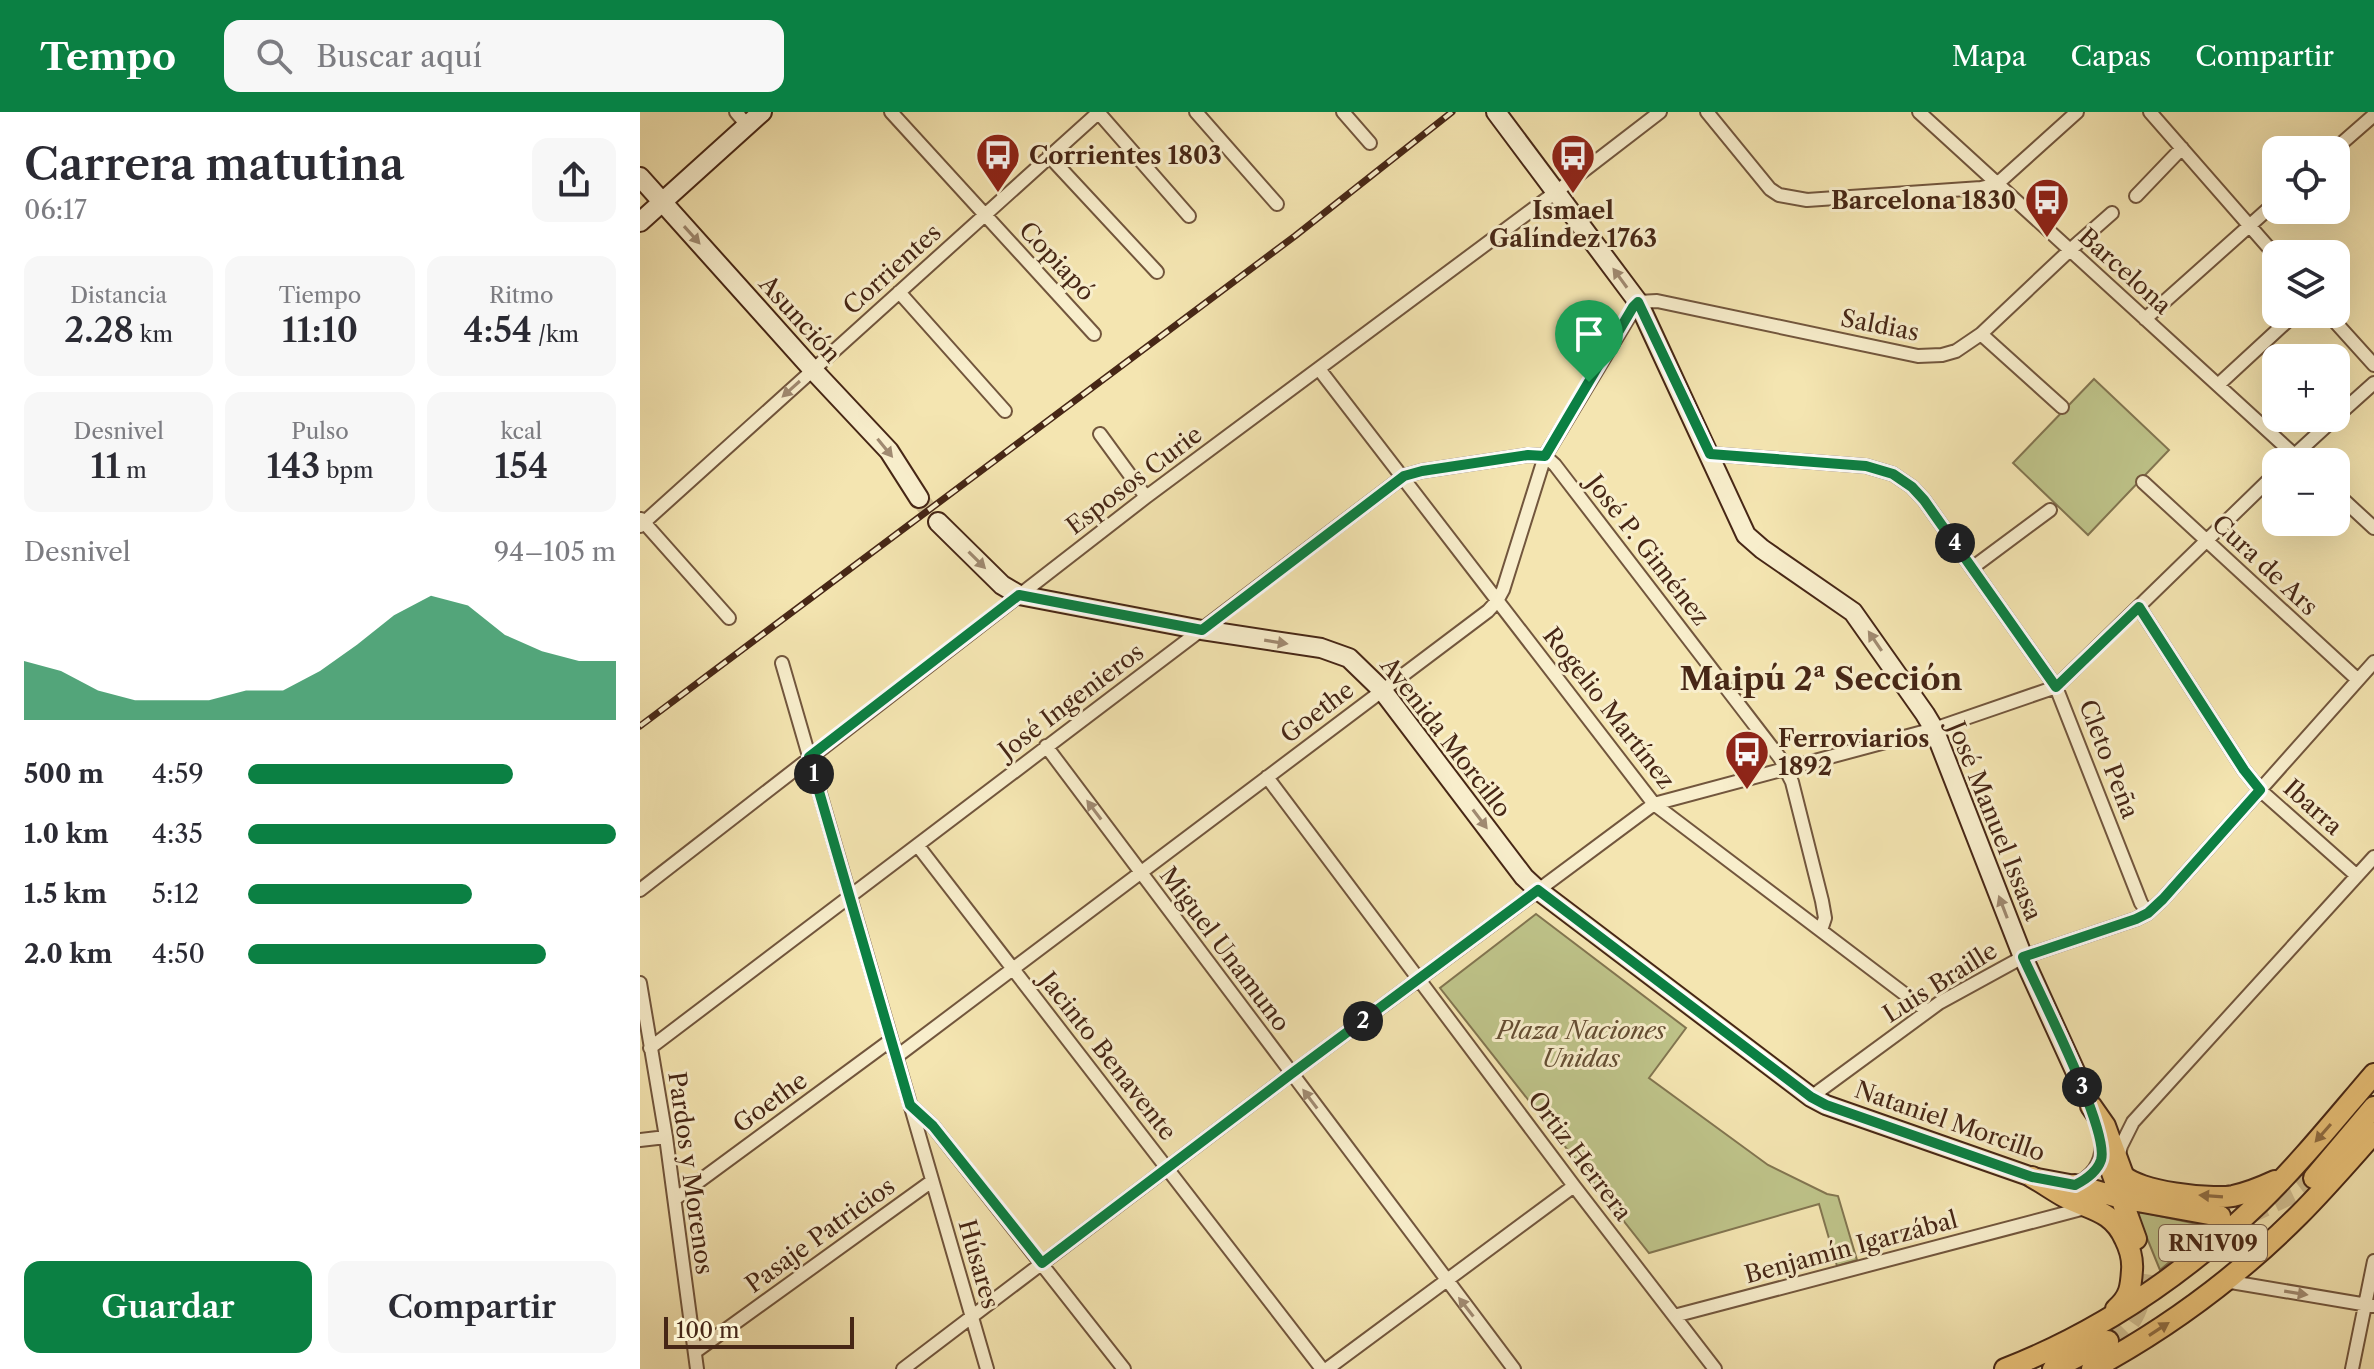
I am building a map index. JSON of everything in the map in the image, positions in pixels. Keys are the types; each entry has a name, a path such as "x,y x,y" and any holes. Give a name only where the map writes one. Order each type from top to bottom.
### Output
{"main road":[{"path":"640,222 742,118 762,112"},
{"name":"José Manuel Issasa","path":"1496,112 1638,302 1746,535 1853,612 1934,729 2023,957 2091,1106"},
{"name":"Asunción","path":"640,177 889,451 919,498"},
{"name":"Avenida Morcillo","path":"938,522 1002,585 1019,595 1202,630 1321,648 1349,658 1382,690 1524,877 1811,1097"},
{"name":"RN1V09","path":"2005,1369 2105,1331 2236,1224 2285,1176 2374,1074"},
{"name":"Nataniel Morcillo","path":"1811,1097 1826,1105 2032,1177 2075,1185"},
{"path":"2091,1106 2123,1175 2128,1181 2151,1190 2231,1196 2285,1176"},
{"path":"2314,1178 2374,1107"},
{"name":"RN1V09","path":"2092,1369 2180,1315 2225,1281 2302,1213 2374,1133"},
{"path":"2104,1136 2121,1198 2143,1257 2145,1273"},
{"path":"2032,1177 2063,1196 2111,1217 2132,1253 2130,1291 2105,1331 2053,1369"},
{"path":"2075,1185 2121,1198 2220,1216"}],"street":[{"name":"Copiapó","path":"891,112 1094,334"},
{"name":"Corrientes","path":"641,522 1098,112"},
{"path":"1098,112 1189,216"},
{"path":"1196,112 1277,204"},
{"path":"1343,112 1370,143"},
{"name":"Esposos Curie","path":"640,890 1146,497 1660,112"},
{"path":"1707,112 1770,189 1792,199 1807,200 1981,188 1997,184 2077,112"},
{"path":"2150,112 2262,240"},
{"name":"Barcelona","path":"1921,113 2218,385 2282,448"},
{"path":"2350,136 2374,115"},
{"path":"2136,196 2182,148"},
{"path":"1049,156 1157,272"},
{"name":"Saldias","path":"1638,302 1657,301 1918,356 1942,355 1956,351 1981,334 2112,213"},
{"path":"2145,319 2262,214"},
{"path":"899,292 1005,411"},
{"name":"Goethe","path":"896,1057 1488,611 1503,590 1545,456 1638,302"},
{"path":"2218,385 2280,328"},
{"path":"2341,328 2374,365"},
{"path":"1981,334 2062,407"},
{"name":"Rogelio Martínez","path":"1319,369 1654,804 1927,1011"},
{"path":"2350,405 2374,383"},
{"path":"2306,448 2322,432"},
{"path":"1100,434 1146,497"},
{"name":"Cleto Peña","path":"1710,454 1866,466 1893,474 1912,487 2056,687 2141,903 2148,913"},
{"name":"José Ingenieros","path":"650,1048 1404,476 1528,455 1545,456"},
{"name":"José P. Giménez","path":"1545,456 1555,465 1787,770 1822,901 1825,918 1821,930"},
{"name":"Cura de Ars","path":"2143,482 2358,680"},
{"path":"903,1369 1291,1074 1654,804 1934,729 2056,687 2262,487"},
{"path":"2350,506 2374,528"},
{"path":"1972,568 2050,510"},
{"path":"641,522 729,618"},
{"name":"Ibarra","path":"2139,607 2260,790 2357,876"},
{"name":"Luis Braille","path":"1811,1097 1927,1011 2023,957 2148,913 2374,662"},
{"name":"Húsares","path":"782,663 987,1369"},
{"name":"Miguel Unamuno","path":"1046,746 1514,1369"},
{"name":"Ortiz Herrera","path":"1267,777 1715,1369"},
{"name":"Jacinto Benavente","path":"918,846 1324,1369"},
{"path":"2118,1160 2133,1122 2374,857"},
{"name":"Pardos y Morenos","path":"640,983 666,1137 697,1369"},
{"name":"Goethe","path":"675,1199 891,1040"},
{"path":"910,1105 933,1126 1124,1369"},
{"path":"2075,1185 2097,1167 2104,1136 2133,1122"},
{"path":"640,1140 666,1137"},
{"path":"2032,1177 2049,1192 2053,1204 2038,1220"},
{"name":"Pasaje Patricios","path":"695,1352 932,1181"},
{"path":"1324,1369 1574,1186"},
{"name":"Benjamín Igarzábal","path":"1674,1316 2089,1207"},
{"path":"2352,1369 2370,1305 2374,1261"},
{"path":"2225,1281 2370,1305"}],"green space":[{"path":"2094,379 2169,450 2088,535 2013,463"},
{"name":"Plaza Naciones Unidas","path":"1536,914 1686,1028 1649,1078 1768,1165 1827,1194 1838,1196 1857,1260 1837,1266 1819,1204 1649,1253 1440,988"},
{"path":"2136,1211 2211,1227 2160,1270"}],"tunnel":[{"path":"919,498 938,522"},
{"path":"2247,1215 2294,1193 2314,1178"},
{"path":"2108,1341 2118,1335 2136,1313 2145,1273"}],"railway":[{"path":"640,726 1295,236 1452,112"}],"place":[{"name":"Corrientes 1803","path":"998,194"},
{"name":"Ismael Galíndez 1763","path":"1573,195"},
{"name":"Barcelona 1830","path":"2047,239"},
{"name":"Ferroviarios 1892","path":"1747,791"}],"district":[{"name":"Maipú 2ª Sección","path":"1821,678"}],"route":[{"path":"1638,302 1710,454 1866,466 1893,474 1905,482 1924,500 2056,687 2139,607 2260,790 2148,913 2023,957 2091,1106 2102,1145 2097,1167 2075,1185 2032,1177 1826,1105 1811,1097 1538,890 1042,1263 933,1126 910,1105 809,757 1019,595 1202,630 1404,476 1528,455 1545,456 1589,382 1638,302"}]}
